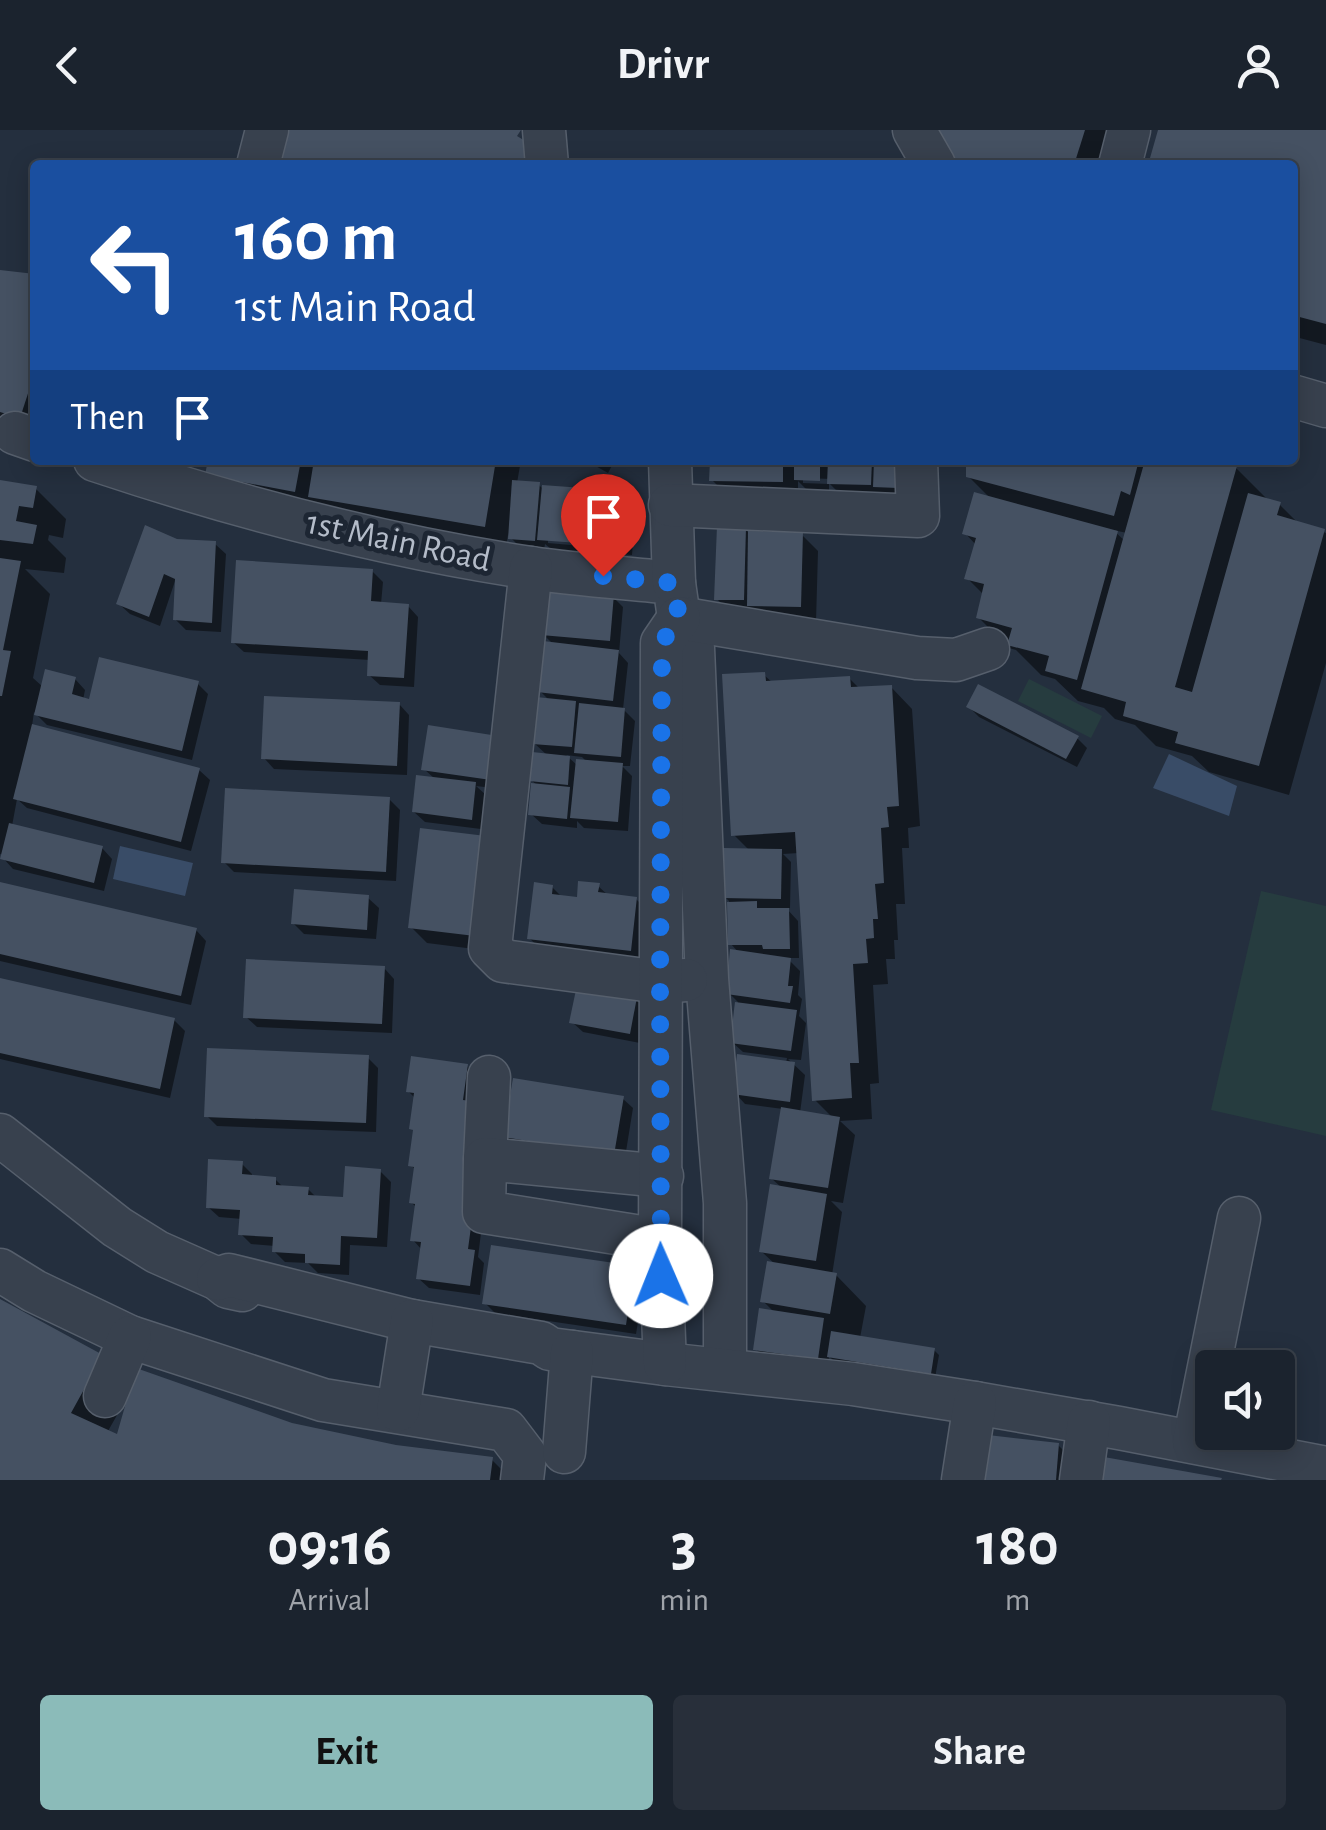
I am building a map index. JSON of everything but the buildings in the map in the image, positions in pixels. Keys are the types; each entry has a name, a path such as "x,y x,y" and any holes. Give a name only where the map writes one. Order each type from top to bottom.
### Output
{"street":[{"path":"259,160 267,130"},
{"path":"544,130 546,160"},
{"path":"914,130 931,160"},
{"path":"1121,160 1129,130"},
{"path":"1298,369 1326,376"},
{"path":"1298,398 1326,406"},
{"name":"1st Main Road","path":"110,465 179,488 380,540 677,600 917,658 956,660 988,649"},
{"path":"670,465 677,600 693,648 707,979 725,1203 725,1369"},
{"path":"670,505 918,516 916,465"},
{"path":"531,568 490,948 503,960 660,982 707,979"},
{"path":"665,1364 660,1240 662,642 677,600"},
{"path":"488,1077 484,1212 660,1240"},
{"path":"0,1135 117,1227 157,1252 218,1279 229,1275 411,1327 975,1403 1194,1442 1303,1470"},
{"path":"485,1159 662,1176"},
{"path":"1194,1442 1239,1218"},
{"path":"0,1270 34,1291 130,1337 322,1400 506,1430 524,1455 522,1480"},
{"path":"398,1410 411,1327"},
{"path":"105,1396 130,1337"},
{"path":"561,1350 564,1452"},
{"path":"963,1480 975,1403"},
{"path":"1081,1480 1089,1422"}],"green space":[{"path":"1029,679 1102,716 1091,738 1018,701"},
{"path":"1261,891 1326,906 1326,1136 1211,1110"}],"water":[{"path":"1169,754 1237,786 1229,816 1153,788"},
{"path":"120,846 193,863 185,896 113,879"}],"route":[{"path":"603,576 674,583 679,618 662,642 661,1276"}]}
